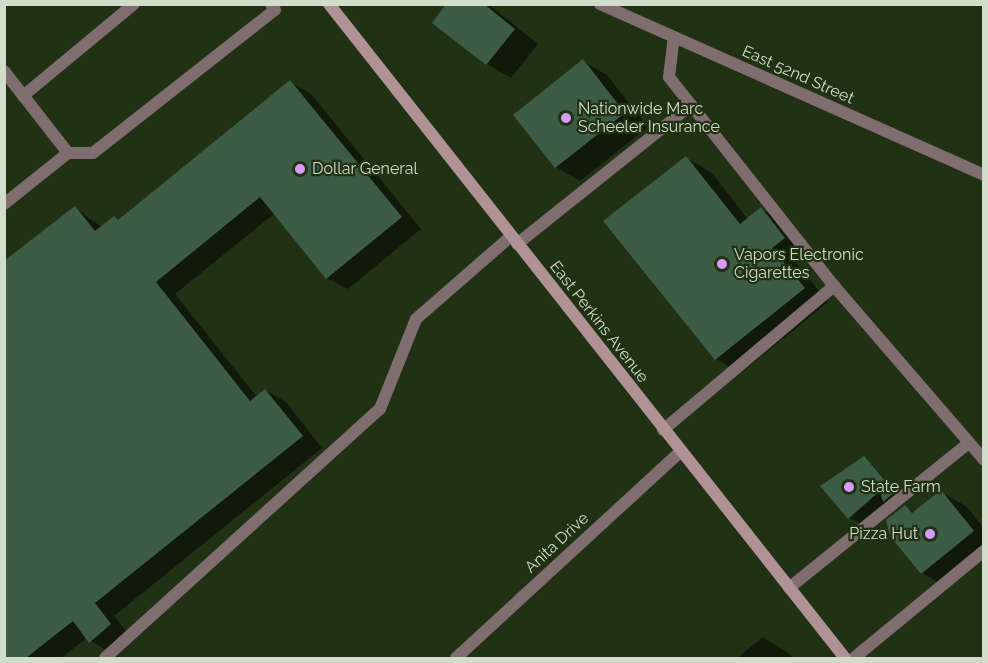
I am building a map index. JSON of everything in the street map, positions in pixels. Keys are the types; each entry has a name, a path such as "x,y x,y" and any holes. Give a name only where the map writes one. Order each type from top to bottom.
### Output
{"main road":[{"name":"East Perkins Avenue","path":"329,4 680,452 845,658"}],"street":[{"path":"23,96 134,4"},
{"path":"4,204 68,153 93,153 275,10 271,4"},
{"name":"East 52nd Street","path":"600,4 984,176"},
{"path":"674,38 669,77 834,286 984,460"},
{"path":"4,71 68,153"},
{"path":"105,658 380,409 416,319 514,240 691,105"},
{"path":"663,430 834,286"},
{"path":"789,588 969,443"},
{"name":"Anita Drive","path":"456,658 680,452"},
{"path":"854,658 984,551"}],"building":[{"path":"446,4 484,4 515,29 486,65 432,23"},
{"path":"583,59 625,113 555,168 513,115"},
{"path":"290,80 402,217 326,279 260,197 156,282 250,401 265,389 303,436 95,603 111,624 89,643 73,621 26,658 4,658 4,261 75,206 95,231 114,216 118,220"},
{"path":"686,156 740,224 761,207 785,238 772,248 805,288 715,360 603,221"},
{"name":"State Farm","path":"864,456 895,492 883,502 880,491 848,519 820,486"},
{"name":"Pizza Hut","path":"941,490 974,531 921,574 890,536 886,520 905,505 912,513"}],"place":[{"name":"Nationwide Marc Scheeler Insurance","path":"566,118"},
{"name":"Dollar General","path":"300,169"},
{"name":"Vapors Electronic Cigarettes","path":"722,264"},
{"name":"State Farm","path":"849,487"},
{"name":"Pizza Hut","path":"930,534"}]}
